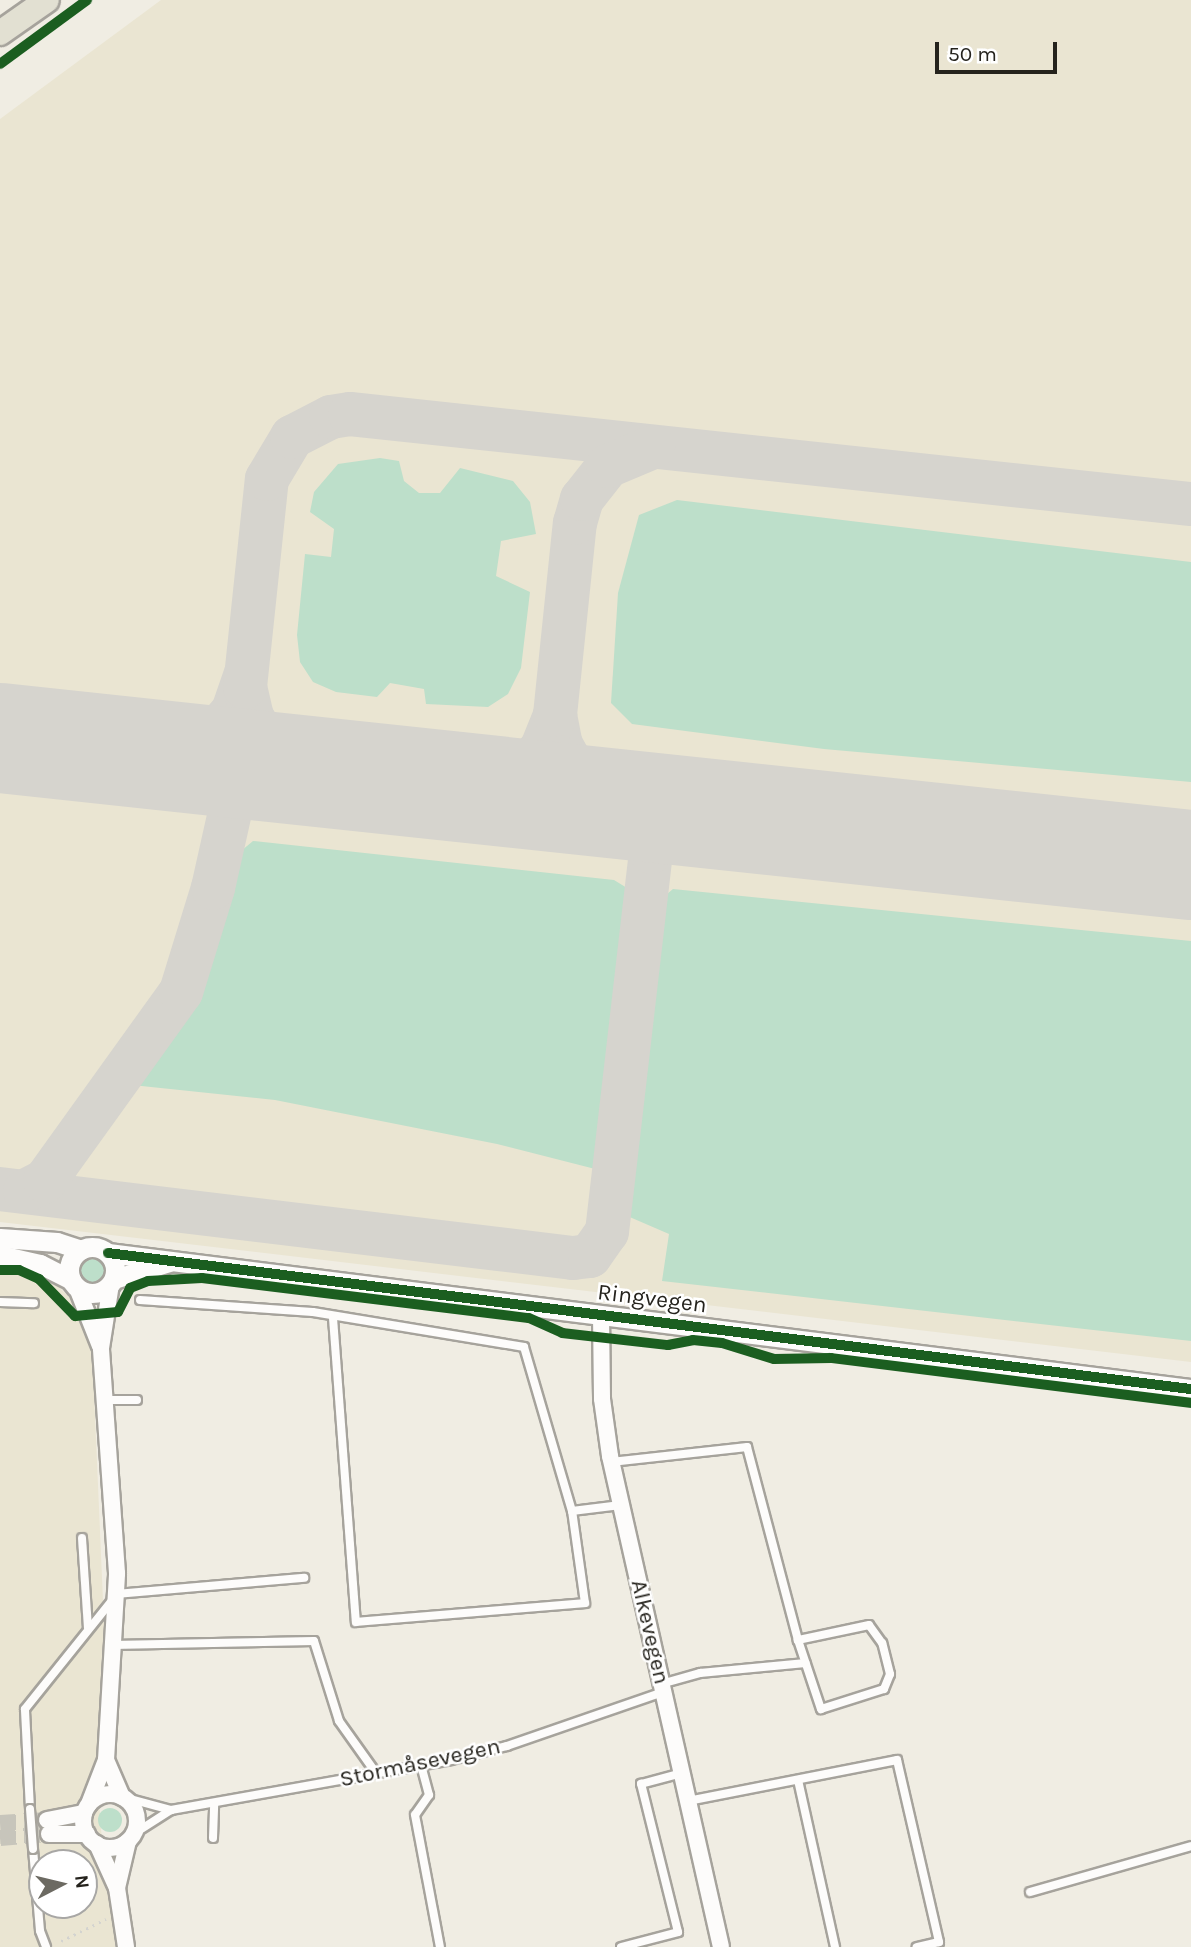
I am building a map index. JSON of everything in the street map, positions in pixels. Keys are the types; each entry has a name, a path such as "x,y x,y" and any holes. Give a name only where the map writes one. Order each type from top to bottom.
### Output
{"highway":[{"path":"0,33 47,0"}],"street":[{"path":"0,1238 57,1242 80,1250 94,1247 108,1253 115,1265 101,1348 118,1548 116,1595 106,1760 86,1809 92,1839 117,1888 126,1947"},
{"path":"80,1250 70,1263 74,1284 101,1348"},
{"name":"Ringvegen","path":"108,1253 142,1254 173,1262 1191,1388"},
{"path":"0,1255 40,1264 95,1293 112,1282"},
{"name":"Ringvegen","path":"112,1282 173,1262"},
{"name":"Alkevegen","path":"601,1315 602,1399 611,1462 721,1947"},
{"path":"106,1760 123,1797 136,1815 117,1888"},
{"path":"123,1797 106,1794 86,1809 48,1827 115,1847 130,1838"}],"lane":[{"path":"140,1300 313,1312 332,1318 524,1347 572,1511 586,1603 356,1622 332,1318"},
{"path":"0,1302 34,1303"},
{"path":"106,1401 137,1399"},
{"path":"611,1462 747,1447 798,1640 821,1709 884,1689 890,1674 882,1643 869,1625 798,1640"},
{"path":"572,1511 621,1505"},
{"path":"82,1538 88,1628"},
{"path":"46,1947 40,1931 25,1709 116,1595 304,1578"},
{"path":"112,1646 314,1641 339,1721 376,1773"},
{"name":"Stormåsevegen","path":"171,1810 421,1765 507,1746 700,1673 806,1663"},
{"path":"688,1801 897,1760 940,1942 917,1947"},
{"path":"421,1765 429,1795 415,1815 440,1947"},
{"path":"621,1947 678,1932 641,1784 682,1773"},
{"path":"798,1780 835,1947"},
{"path":"123,1797 171,1810"},
{"path":"213,1838 214,1803"},
{"path":"130,1838 171,1810"},
{"path":"1030,1892 1191,1846"}],"path":[{"path":"61,1941 107,1919"}],"shaded area":[{"path":"161,0 1191,0 1191,1362 0,1222 0,119"},
{"path":"0,1264 49,1277 73,1301 92,1346 104,1624 98,1787 103,1856 119,1947 0,1947"}],"green space":[{"path":"380,458 399,461 404,481 419,493 440,493 460,468 513,481 530,502 536,534 501,541 496,576 530,592 521,668 508,694 488,707 426,704 424,689 390,683 377,697 336,692 313,682 300,662 297,635 305,554 331,557 334,529 310,512 314,492 338,464"},
{"path":"677,500 1191,562 1191,782 824,749 632,724 611,703 618,593 639,515"},
{"path":"253,841 614,880 627,888 633,903 603,1171 497,1144 275,1100 132,1085 193,997 207,963 235,856"},
{"path":"673,889 1191,941 1191,1341 662,1281 669,1234 625,1215 661,899"},
{"path":"93,1259 101,1263 105,1271 101,1279 93,1283 85,1279 81,1271 85,1263"},
{"path":"110,1808 118,1812 122,1820 118,1828 110,1832 102,1828 98,1820 102,1812"}],"taxiway":[{"path":"313,771 285,757 267,742 252,717 245,687 267,479 292,437 331,417 350,414 1191,504"},
{"path":"468,787 493,784 515,774 541,750 555,715 575,523 582,499 608,466 653,447"},
{"path":"148,753 185,748 213,734 233,711 246,674"},
{"path":"555,715 561,745 579,777 627,804"},
{"path":"25,1191 45,1181 181,992 213,888 234,794 255,774 285,768"},
{"path":"0,1189 573,1258 590,1256 607,1232 651,852 673,820 703,812"}],"runway":[{"path":"0,738 1191,865"}],"tunnel":[{"path":"0,1823 47,1820"},
{"path":"0,1838 49,1834"}],"cycle path":[{"path":"0,64 87,0"},
{"path":"108,1253 1191,1389"},
{"path":"0,1270 19,1270 39,1279 75,1316 118,1312 130,1288 148,1281 202,1278 529,1318 562,1333 668,1345 693,1340 722,1343 774,1359 831,1358 1191,1403"}]}
